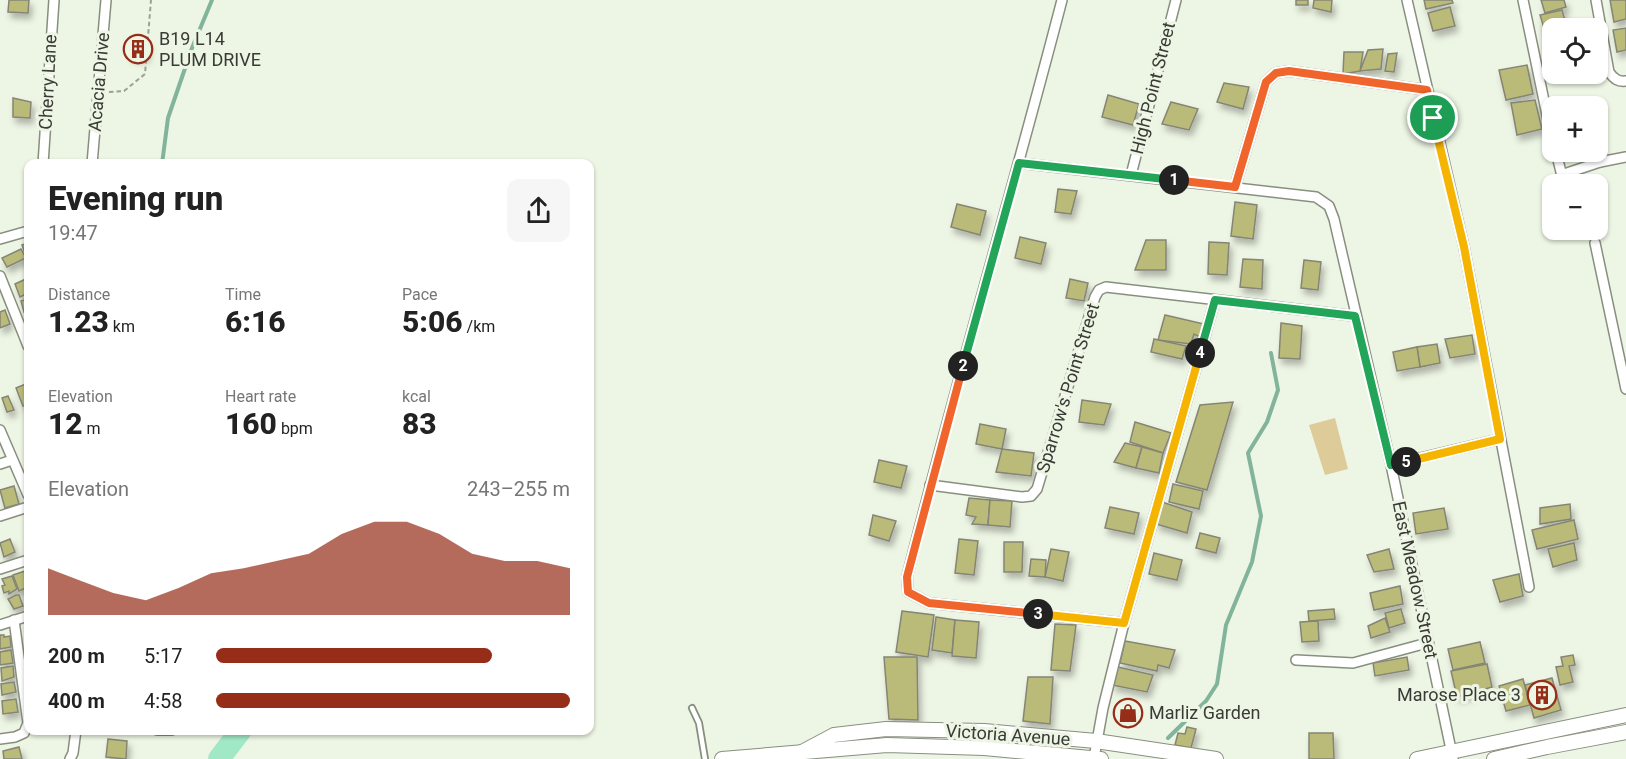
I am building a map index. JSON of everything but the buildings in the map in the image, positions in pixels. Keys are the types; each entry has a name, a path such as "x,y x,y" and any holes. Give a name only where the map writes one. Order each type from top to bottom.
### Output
{"main road":[{"path":"1417,759 1452,756 1544,731 1626,715"},
{"name":"Victoria Avenue","path":"802,752 834,735 886,729 984,731 1096,741 1216,759"},
{"path":"886,729 887,745"},
{"path":"1544,731 1548,753"},
{"path":"1494,759 1548,753 1626,732"},
{"path":"1524,736 1529,755"},
{"name":"Victoria Avenue","path":"722,759 887,745 984,748 1098,759"}],"street":[{"name":"Cherry Lane","path":"43,159 54,0"},
{"name":"Acacia Drive","path":"92,159 106,0"},
{"path":"1062,0 930,485 907,577 908,592 929,603 1124,623"},
{"name":"High Point Street","path":"1131,175 1176,0"},
{"path":"1407,0 1464,247 1528,587"},
{"path":"1522,0 1543,96"},
{"path":"1596,0 1609,72 1620,82 1626,81"},
{"path":"1019,163 1235,187 1266,82 1276,73 1289,71 1427,90"},
{"path":"1608,160 1626,157"},
{"path":"1575,174 1600,162"},
{"name":"East Meadow Street","path":"1235,187 1316,197 1329,206 1334,219 1391,465 1452,756"},
{"path":"0,238 24,232"},
{"path":"1595,243 1626,389"},
{"path":"0,276 24,336"},
{"name":"Sparrow's Point Street","path":"930,485 1022,497 1031,496 1037,489 1099,290 1106,287 1355,316"},
{"path":"1098,759 1096,741 1124,623 1215,300"},
{"path":"0,430 24,486"},
{"path":"1391,465 1500,439"},
{"path":"0,464 12,460"},
{"path":"0,516 24,508"},
{"path":"0,569 24,561"},
{"path":"0,625 24,617"},
{"path":"14,620 24,694"},
{"path":"1296,660 1353,663 1427,643"},
{"path":"0,739 15,738 24,733"},
{"path":"70,759 75,735"}],"lane":[{"path":"692,708 699,723 705,759"}],"path":[{"path":"97,92 124,91 145,74 151,0"}],"shaded area":[{"path":"1335,418 1348,469 1325,475 1309,425"}],"waterway":[{"path":"163,159 168,118 192,48 212,0"},
{"path":"1168,738 1206,701 1217,684 1226,625 1252,562 1261,516 1248,453 1267,422 1278,390 1271,353"},
{"path":"219,759 237,735"}],"place":[{"name":"B19 L14 PLUM DRIVE","path":"138,49"},
{"name":"Marose Place 3","path":"1542,695"},
{"name":"Marliz Garden","path":"1128,713"}],"route":[{"path":"1289,71 1427,90 1433,118 1464,247 1500,439 1391,465 1355,316 1215,300 1124,623 929,603 908,592 907,577 930,485 1019,163 1235,187 1266,82 1276,73 1289,71"}]}
